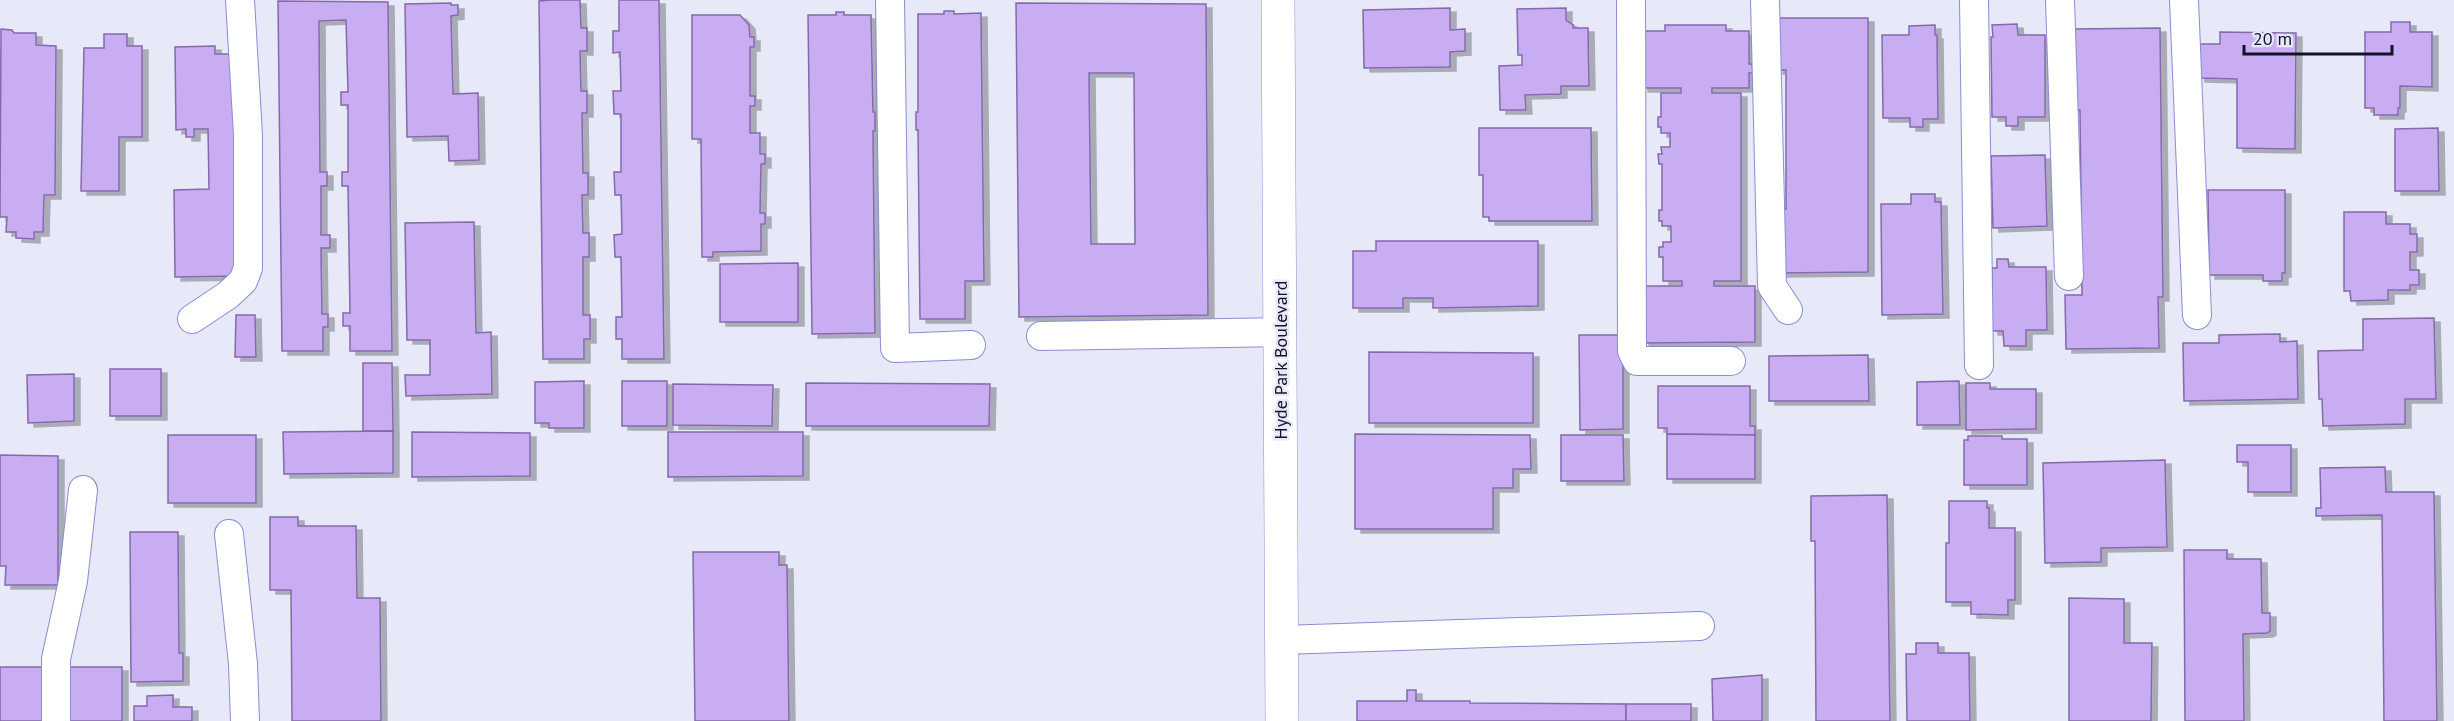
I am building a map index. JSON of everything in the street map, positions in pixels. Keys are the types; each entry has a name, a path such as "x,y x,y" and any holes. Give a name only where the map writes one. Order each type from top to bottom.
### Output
{"street":[{"name":"Hyde Park Boulevard","path":"1278,0 1282,721"}],"lane":[{"path":"192,319 228,295 243,281 248,268 248,135 240,0"},
{"path":"890,0 895,348 971,345"},
{"path":"1631,0 1632,351 1638,361 1731,361"},
{"path":"1765,0 1772,286 1788,310"},
{"path":"1974,0 1979,365"},
{"path":"2060,0 2069,276"},
{"path":"2184,0 2197,315"},
{"path":"1041,336 1280,332"},
{"path":"56,721 56,659 73,581 83,490"},
{"path":"229,534 243,664 245,721"},
{"path":"1282,640 1700,626"}],"building":[{"path":"580,0 581,28 587,28 587,51 580,51 581,91 587,91 587,113 582,113 583,173 588,173 588,195 582,195 583,233 589,233 589,257 583,257 583,315 590,315 590,339 584,339 584,359 543,359 539,1"},
{"path":"619,0 659,0 664,359 622,359 622,339 616,339 616,317 622,317 621,257 615,257 614,235 622,234 621,195 615,195 614,172 621,172 621,114 614,114 613,91 621,91 620,52 613,53 613,31 619,31"},
{"path":"278,1 388,2 392,351 350,351 350,326 343,326 343,313 350,313 348,186 342,186 342,172 348,172 348,105 341,105 341,92 348,92 346,20 319,21 320,172 327,172 327,186 321,186 321,235 330,235 330,248 321,248 322,314 328,314 328,327 323,327 323,351 282,351"},
{"path":"451,3 451,5 458,5 458,15 451,16 453,94 478,93 479,160 449,161 448,136 407,137 405,4"},
{"path":"1016,3 1206,4 1208,315 1019,317","holes":["1089,73 1134,73 1135,244 1091,244"]},
{"path":"1450,8 1450,30 1465,29 1465,51 1450,52 1450,67 1364,68 1363,10"},
{"path":"1566,8 1566,20 1573,25 1573,28 1588,28 1589,86 1561,86 1561,94 1525,95 1526,110 1500,110 1499,66 1522,65 1522,55 1518,55 1517,9"},
{"path":"944,11 954,11 954,14 981,13 984,281 965,281 965,319 920,319 918,130 916,130 918,14 944,14"},
{"path":"836,12 844,12 844,15 871,15 873,112 875,112 875,131 873,131 875,333 812,334 808,15 836,15"},
{"path":"692,15 740,15 749,25 750,37 754,37 754,47 750,47 750,96 755,96 755,106 750,106 750,133 760,133 760,154 765,154 765,164 761,164 760,213 765,213 765,224 761,224 761,251 713,252 713,257 702,257 701,139 692,139"},
{"path":"1777,18 1868,18 1868,272 1780,273 1780,209 1786,209 1786,70 1777,70"},
{"path":"2391,22 2410,22 2410,32 2432,32 2432,87 2400,86 2398,115 2374,115 2374,108 2365,108 2365,32 2391,32"},
{"path":"2017,24 2018,35 2045,35 2045,117 2018,117 2018,126 2006,126 2006,117 1992,117 1992,25"},
{"path":"1665,25 1726,25 1726,31 1749,31 1749,64 1752,64 1753,73 1749,73 1749,88 1712,88 1712,93 1741,93 1741,281 1714,281 1714,286 1755,286 1755,342 1643,343 1643,286 1682,286 1682,281 1663,281 1663,257 1659,257 1659,247 1663,247 1663,242 1671,242 1671,226 1662,226 1662,221 1659,221 1659,210 1662,210 1662,164 1659,164 1658,154 1662,154 1661,147 1670,147 1670,133 1661,133 1661,127 1658,127 1658,117 1661,117 1661,93 1681,93 1681,88 1642,88 1642,31 1665,31"},
{"path":"1935,25 1938,119 1923,119 1923,127 1910,127 1910,118 1883,118 1882,35 1909,35 1909,26"},
{"path":"2160,28 2163,297 2158,297 2159,348 2066,349 2065,295 2082,295 2080,110 2074,110 2073,29"},
{"path":"1,29 12,30 14,33 36,33 36,45 56,46 55,195 44,195 43,232 34,232 34,239 16,238 16,232 6,232 7,217 0,217"},
{"path":"2220,32 2296,33 2295,149 2237,148 2237,79 2199,78 2199,44 2220,44"},
{"path":"104,34 127,34 127,46 142,46 142,137 119,137 119,191 81,191 84,48 104,48"},
{"path":"215,46 215,54 233,54 241,276 175,277 174,190 209,189 208,129 194,129 194,137 186,137 186,129 176,130 175,47"},
{"path":"1479,128 1591,128 1592,221 1489,221 1489,217 1483,217 1483,175 1479,175"},
{"path":"2438,128 2439,191 2395,191 2395,129"},
{"path":"2045,155 2047,226 1993,228 1991,156"},
{"path":"2208,190 2285,190 2285,273 2282,273 2282,281 2263,281 2263,275 2209,275"},
{"path":"1911,194 1935,194 1935,202 1941,202 1943,314 1882,315 1881,204 1911,204"},
{"path":"2344,212 2386,212 2386,224 2410,224 2410,234 2417,234 2417,252 2410,252 2410,270 2419,270 2419,285 2410,285 2410,290 2388,290 2388,300 2351,301 2350,291 2344,291"},
{"path":"474,222 476,333 491,332 492,394 406,396 405,375 430,375 430,340 407,340 405,223"},
{"path":"1376,241 1538,241 1538,306 1433,308 1433,298 1403,298 1403,308 1353,308 1353,251 1376,251"},
{"path":"1997,259 2008,259 2009,267 2046,267 2047,330 2026,330 2026,346 2004,346 2003,331 1992,331 1992,268 1997,268"},
{"path":"798,263 798,322 720,322 720,264"},
{"path":"236,315 255,315 256,357 235,357"},
{"path":"2434,318 2436,399 2405,399 2405,424 2323,426 2322,399 2319,399 2318,351 2363,350 2363,319"},
{"path":"2280,334 2280,342 2297,341 2298,399 2184,401 2183,343 2219,343 2219,335"},
{"path":"1579,335 1623,335 1623,429 1580,430"},
{"path":"1369,352 1533,353 1533,423 1369,423"},
{"path":"1868,355 1869,401 1769,401 1769,356"},
{"path":"363,363 392,363 393,431 363,431"},
{"path":"110,369 161,369 161,416 110,416"},
{"path":"74,374 74,421 28,423 27,375"},
{"path":"584,381 584,428 549,428 549,423 535,423 535,382"},
{"path":"622,381 667,381 667,426 622,426"},
{"path":"1959,381 1960,425 1917,425 1917,382"},
{"path":"806,383 990,384 989,426 806,426"},
{"path":"1966,383 1990,383 1990,389 2036,389 2036,429 1966,430"},
{"path":"673,384 773,385 772,426 673,425"},
{"path":"1658,386 1750,386 1750,426 1755,426 1755,435 1667,434 1667,428 1658,428"},
{"path":"393,431 393,473 284,474 283,432"},
{"path":"412,432 530,433 530,476 412,477"},
{"path":"668,432 803,432 803,476 668,477"},
{"path":"1355,434 1530,435 1531,469 1513,469 1513,488 1493,488 1493,529 1355,529"},
{"path":"1667,434 1755,435 1755,479 1667,479"},
{"path":"168,435 256,435 256,503 168,503"},
{"path":"1561,435 1623,435 1624,481 1561,481"},
{"path":"1968,436 2027,439 2027,485 1964,485 1964,440 1968,440"},
{"path":"2237,445 2291,445 2291,492 2248,492 2248,462 2237,462"},
{"path":"0,455 58,456 58,585 5,585 6,566 0,566"},
{"path":"2165,460 2167,547 2101,548 2101,562 2045,563 2043,463"},
{"path":"2385,467 2386,492 2434,492 2437,721 2384,721 2382,515 2316,516 2316,508 2321,508 2320,468"},
{"path":"1887,495 1890,721 1816,721 1815,541 1811,541 1811,496"},
{"path":"1949,501 1987,501 1989,528 2015,528 2015,600 2008,600 2008,615 1971,614 1971,602 1946,602"},
{"path":"270,517 298,517 298,526 356,526 357,598 380,598 381,721 292,721 291,590 270,590"},
{"path":"130,532 178,532 179,653 183,653 183,681 131,682"},
{"path":"2184,550 2227,550 2227,559 2261,559 2262,613 2270,613 2270,631 2243,634 2244,721 2185,721"},
{"path":"693,552 779,552 779,565 787,565 789,721 695,721"},
{"path":"2069,598 2124,599 2124,643 2152,643 2151,721 2069,721"},
{"path":"1916,643 1938,643 1938,653 1969,653 1970,721 1907,721 1906,654 1916,654"},
{"path":"0,667 50,667 50,721 0,721"},
{"path":"69,667 122,667 122,721 69,721"},
{"path":"1762,675 1762,721 1713,721 1712,679"},
{"path":"1407,690 1416,690 1416,701 1626,704 1626,721 1357,721 1357,701 1407,701"},
{"path":"173,695 173,707 192,707 192,721 134,721 134,706 147,706 147,696"},
{"path":"1626,704 1691,704 1691,721 1626,721"}]}
